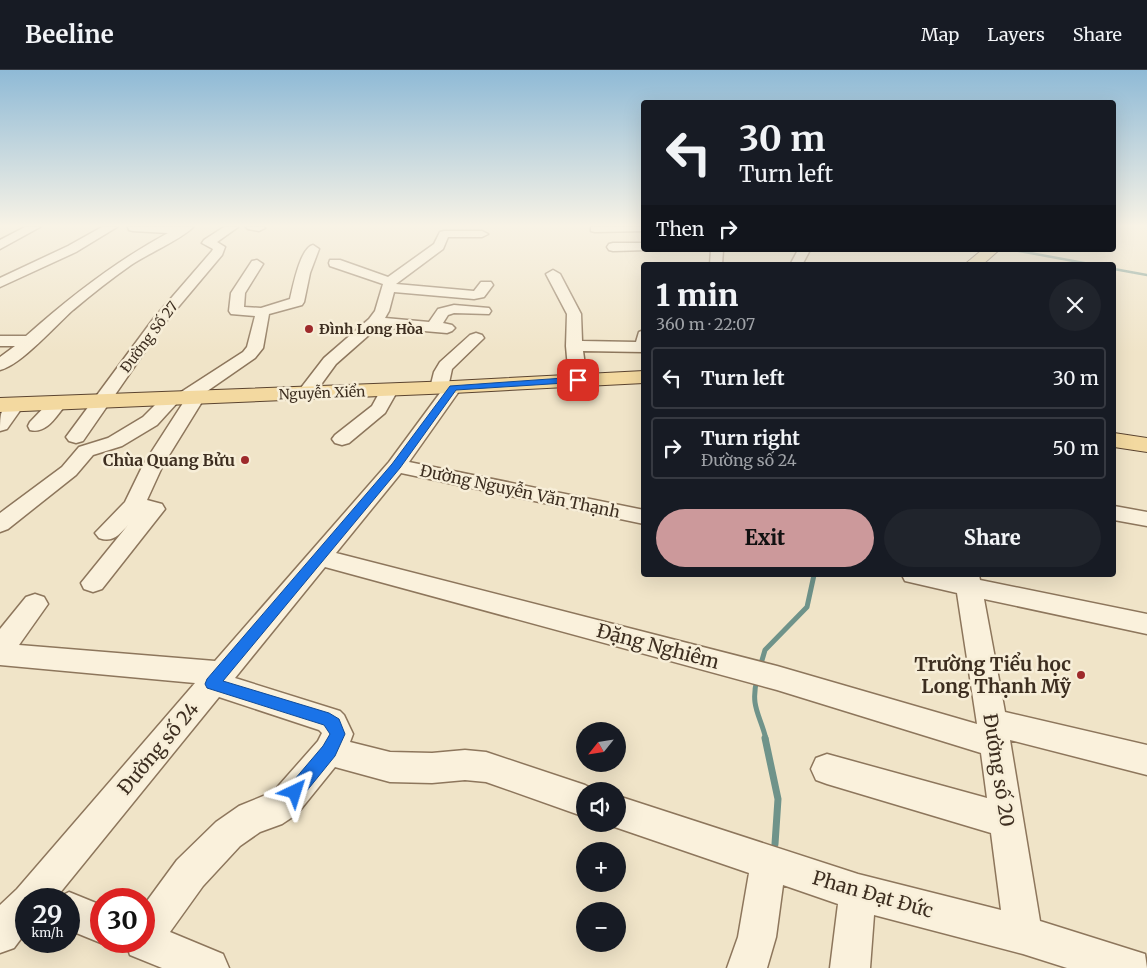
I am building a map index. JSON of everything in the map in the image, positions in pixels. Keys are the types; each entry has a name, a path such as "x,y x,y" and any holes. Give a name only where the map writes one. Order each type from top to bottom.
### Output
{"main road":[{"name":"Nguyễn Xiển","path":"7,405 446,388 641,377"},
{"path":"1116,440 1147,445"}],"street":[{"path":"0,283 30,269"},
{"path":"0,365 69,306 117,269"},
{"name":"Đường Số 27","path":"76,437 159,321 204,269"},
{"path":"253,269 238,293 236,311 261,312 297,302 305,269"},
{"path":"352,269 390,284 474,295 479,294 486,285"},
{"path":"306,393 330,361 376,322 382,311 390,284 409,269"},
{"path":"553,274 574,314 574,346 578,380"},
{"path":"376,322 440,327 443,312 454,309 484,311"},
{"path":"0,524 69,472 86,451 116,442 249,355 255,348 262,316 261,312"},
{"name":"Đường số 24","path":"41,888 396,466 446,388 442,372 476,338"},
{"path":"0,341 30,341"},
{"path":"574,346 641,343"},
{"path":"342,439 379,409 389,390"},
{"path":"107,533 136,504 139,493 184,398"},
{"path":"37,426 58,403"},
{"path":"0,425 7,405"},
{"name":"Đường Nguyễn Văn Thạnh","path":"396,466 641,516"},
{"path":"93,583 154,509 140,507 136,504"},
{"path":"1116,513 1147,519"},
{"name":"Đặng Nghiêm","path":"320,557 777,678 993,732 1147,760"},
{"path":"932,577 968,581 1147,624"},
{"name":"Đường số 20","path":"968,581 1007,821 1023,935"},
{"path":"0,649 36,604"},
{"path":"0,654 102,663 217,678 329,720 333,724 338,734 329,751 286,803 270,812 251,818 228,834 190,873 155,921"},
{"path":"329,751 390,767 432,768 465,765 486,767 576,798"},
{"path":"827,769 1007,821"},
{"name":"Phan Đạt Đức","path":"626,815 766,863 858,892 1023,935 1125,967"},
{"path":"748,968 757,937 766,863"},
{"path":"850,968 858,892"},
{"name":"Đường số 24","path":"0,934 15,918"},
{"path":"155,946 209,968"}],"waterway":[{"path":"1116,269 1147,275"},
{"path":"760,667 765,650 807,607 814,577"},
{"path":"757,679 755,704 766,739"},
{"path":"765,738 778,799 775,844"}],"place":[{"name":"Đình Long Hòa","path":"309,329"},
{"name":"Chùa Quang Bửu","path":"245,460"},
{"name":"Trường Tiểu học Long Thạnh Mỹ","path":"1081,675"}],"route":[{"path":"295,792 329,751 338,734 333,724 329,720 212,684 396,466 428,425 453,388 578,380"}]}
